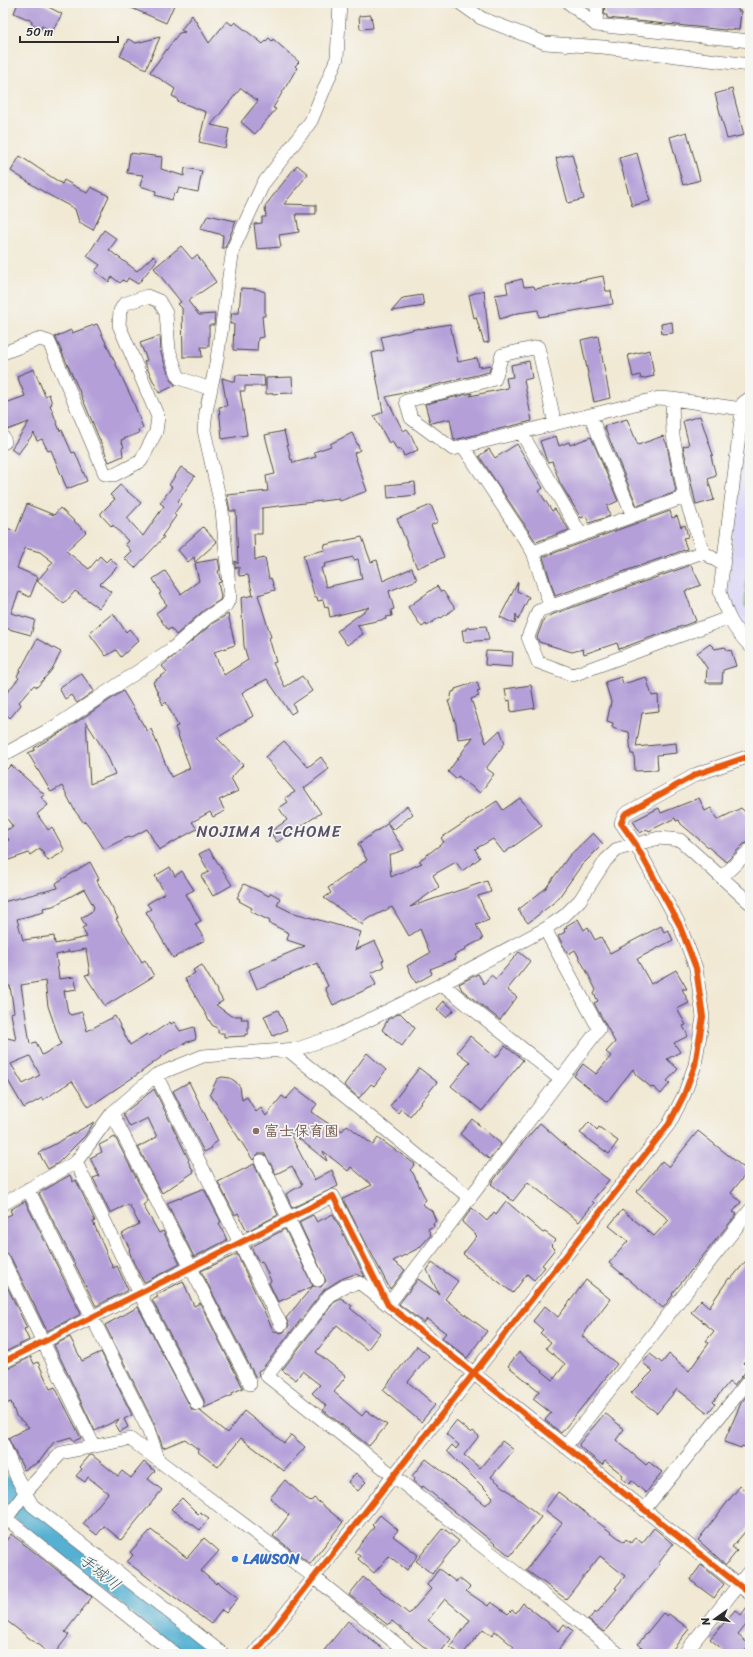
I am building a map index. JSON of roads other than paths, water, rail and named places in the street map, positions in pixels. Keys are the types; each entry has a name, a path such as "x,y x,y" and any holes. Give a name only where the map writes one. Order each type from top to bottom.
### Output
{"street":[{"path":"3,755 56,726 172,648 208,617 226,605 230,597 222,510 204,430 206,412 218,359 233,249 263,184 311,121 337,58 340,3"},
{"path":"460,3 481,18 545,43 603,47 750,65"},
{"path":"569,3 596,25 750,40"},
{"path":"596,25 597,3"},
{"path":"3,353 40,339 49,342 106,474 114,475 141,461 156,432 158,417 119,325 120,311 124,304 147,296 159,301 166,313 169,350 179,378 211,389"},
{"path":"555,424 538,347 502,355 495,378 406,401 411,418 422,428 453,449 464,446 555,424 659,398 742,409"},
{"path":"750,398 742,403 720,591 728,618 750,646"},
{"path":"672,399 673,436 685,498 703,552 722,564"},
{"path":"590,415 633,516"},
{"path":"521,432 581,535"},
{"path":"3,437 5,442 3,443"},
{"path":"464,446 533,552 550,606"},
{"path":"533,552 685,498"},
{"path":"703,552 538,611 528,637 538,662 573,675 728,618"},
{"path":"254,1654 669,1124 684,1094 695,1065 703,1017 696,968 679,924 635,843 621,823 625,814 697,774 750,756"},
{"path":"3,1204 76,1162 112,1113 156,1075 203,1056 297,1049 338,1035 442,984 545,929 564,916 580,900 606,860 618,849 635,843 659,838 680,840 750,903"},
{"path":"722,877 750,850"},
{"path":"388,1305 599,1029 545,929"},
{"path":"442,984 560,1079"},
{"path":"288,1050 470,1198"},
{"path":"156,1075 281,1325"},
{"path":"112,1113 250,1384"},
{"path":"261,1161 318,1280"},
{"path":"76,1162 140,1294 197,1404"},
{"path":"28,1189 148,1429 159,1461"},
{"path":"3,1362 333,1196 388,1305"},
{"path":"565,1447 750,1210"},
{"path":"3,1260 94,1446"},
{"path":"619,1654 267,1376 330,1295 345,1286 360,1283 472,1374 750,1594"},
{"path":"644,1510 750,1379"},
{"path":"175,1654 5,1518 61,1453 130,1439 314,1577 410,1654"},
{"path":"3,1444 23,1496 32,1505 223,1654"},
{"path":"684,1654 750,1570"}],"waterway":[{"name":"手城川","path":"3,1487 6,1495 29,1516 201,1654"}],"place":[{"name":"富士保育園","path":"256,1131"},
{"name":"LAWSON","path":"235,1559"}],"district":[{"name":"NOJIMA 1-CHOME","path":"269,831"}]}
